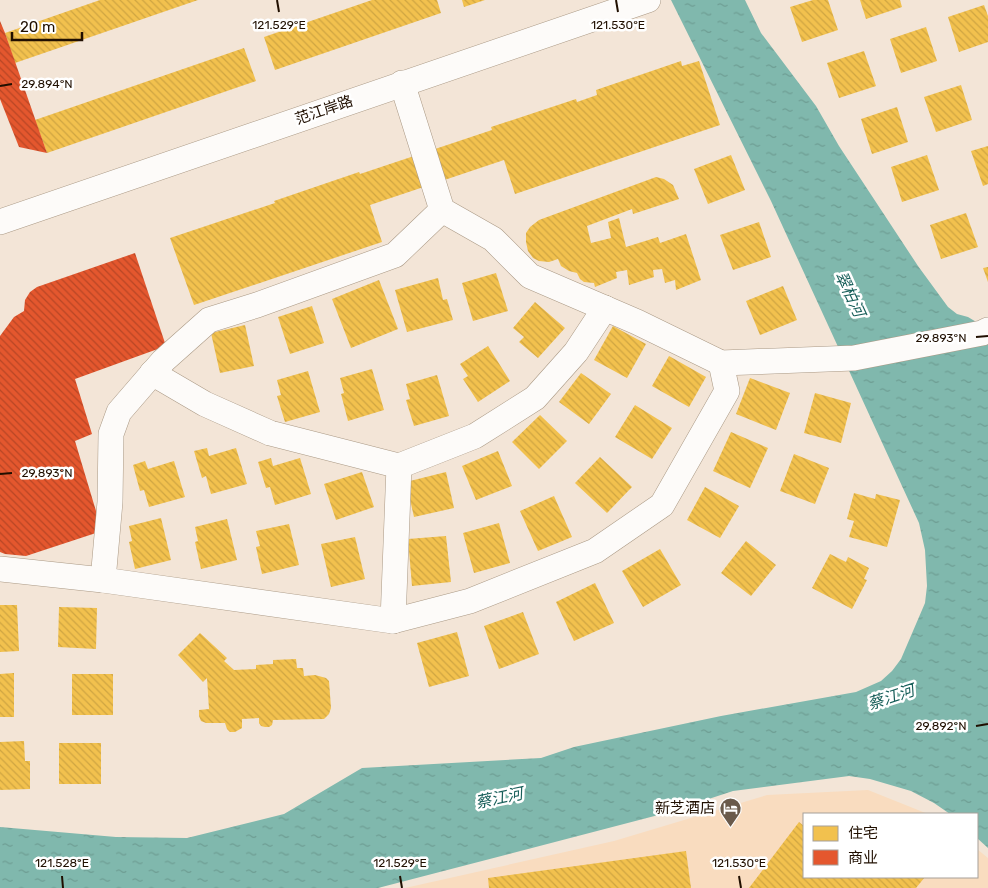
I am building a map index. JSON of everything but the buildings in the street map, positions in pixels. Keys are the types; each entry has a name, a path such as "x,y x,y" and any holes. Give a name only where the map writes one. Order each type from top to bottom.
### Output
{"street":[{"name":"范江岸路","path":"0,222 648,0"},
{"path":"402,83 442,210 493,239 530,276 638,322 720,364 854,358 976,333"},
{"path":"104,580 110,502 111,434 119,412 152,373 209,320 257,305 395,255 442,210"},
{"path":"152,373 205,404 270,433 399,466 475,436 535,398 576,352 605,308"},
{"path":"0,569 104,580 393,621 470,601 595,551 662,505 727,391 720,364"},
{"path":"393,621 399,466"}],"shaded area":[{"name":"新芝酒店","path":"868,790 926,813 803,813 803,878 978,878 978,850 988,858 988,888 405,888 614,841 767,795"}],"water":[{"path":"671,0 745,0 761,33 816,106 839,146 918,266 948,307 957,314 968,317 978,323 988,341 988,848 978,839 978,813 949,813 911,791 870,779 849,776 733,791 666,813 378,888 0,888 0,827 116,837 187,838 284,814 362,768 541,758 574,747 721,716 856,692 881,681 901,659 925,603 927,586 925,550 919,523 771,201"}],"place":[{"name":"新芝酒店","path":"731,827"}],"water label":[{"name":"翠柏河","path":"850,294"},
{"name":"蔡江河","path":"891,697"},
{"name":"蔡江河","path":"499,798"}]}
